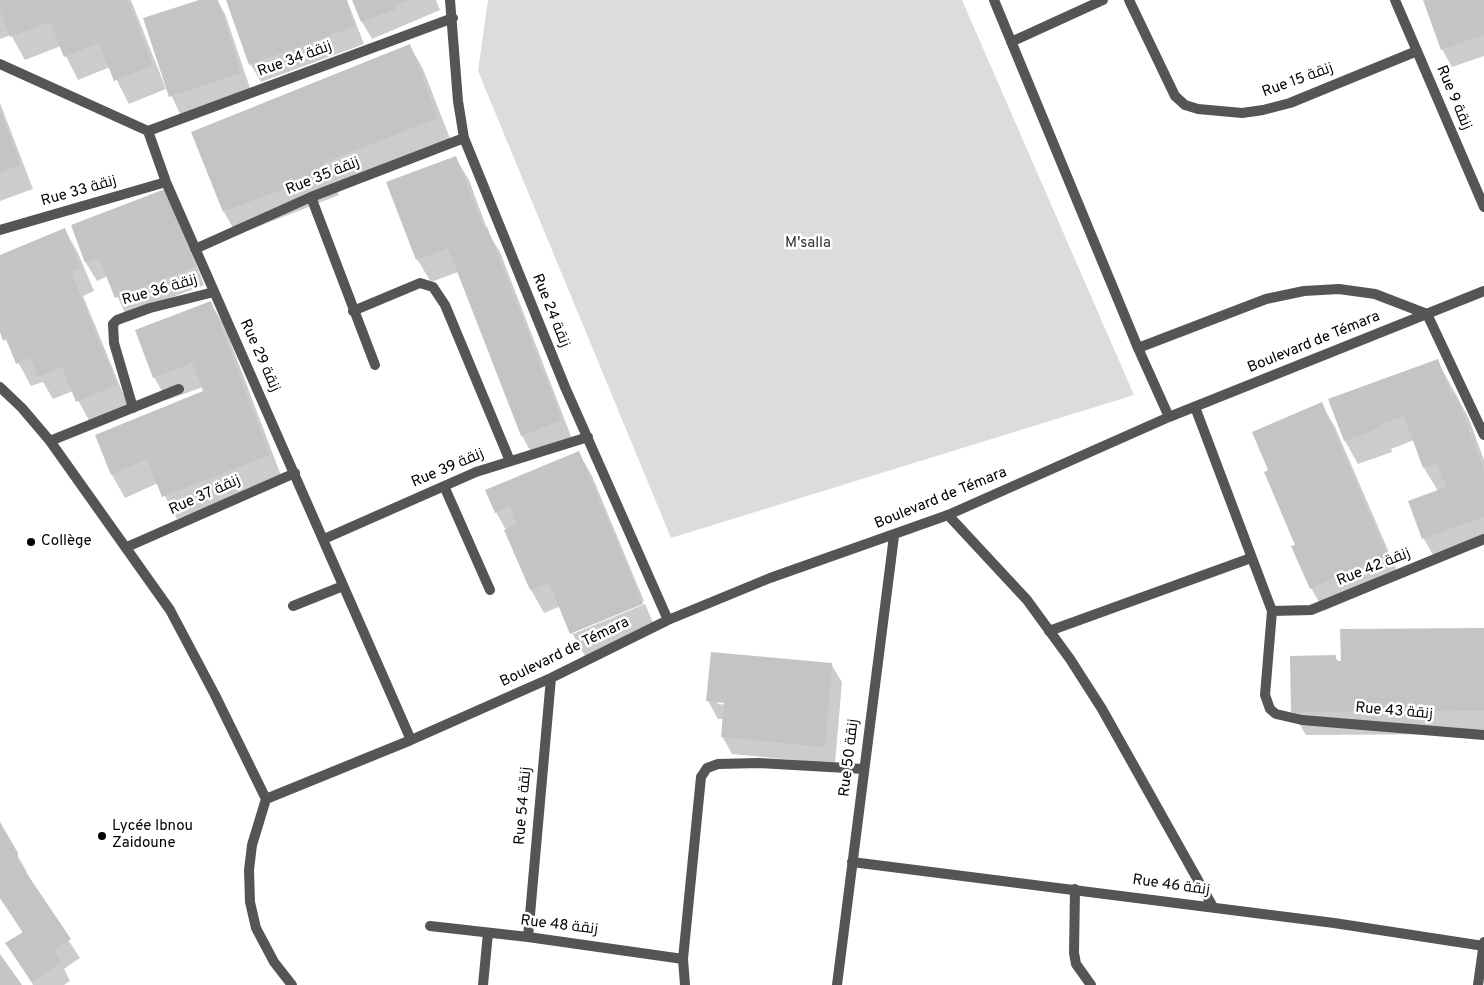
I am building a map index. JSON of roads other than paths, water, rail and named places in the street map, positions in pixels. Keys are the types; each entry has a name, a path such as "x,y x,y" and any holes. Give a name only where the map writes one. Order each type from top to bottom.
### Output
{"street":[{"name":"Rue 24 زنقة","path":"450,0 453,18 458,101 464,138 565,387 668,620"},
{"path":"994,0 1138,348 1169,417"},
{"path":"1011,42 1103,0"},
{"name":"Rue 15 زنقة","path":"1129,0 1175,96 1184,105 1198,110 1242,113 1272,108 1290,103 1417,51"},
{"name":"Rue 9 زنقة","path":"1395,0 1484,207"},
{"name":"Rue 34 زنقة","path":"148,131 453,18"},
{"path":"2,66 148,131"},
{"name":"Rue 29 زنقة","path":"148,131 166,182 411,740"},
{"name":"Rue 35 زنقة","path":"195,249 311,197 464,138"},
{"name":"Rue 33 زنقة","path":"0,230 166,182"},
{"path":"311,197 353,311 376,365"},
{"path":"353,311 420,283 433,287 445,306 510,461"},
{"path":"1138,348 1266,299 1304,291 1339,289 1375,294 1427,314 1484,435"},
{"name":"Boulevard de Témara","path":"266,799 411,740 550,678 668,620 770,578 894,536 948,515 1195,406 1484,291"},
{"name":"Rue 36 زنقة","path":"133,408 114,343 113,324 116,320 150,308 214,292"},
{"path":"0,387 22,408 50,441 170,610 215,695 266,799 252,845 249,870 250,902 256,928 274,962 292,985"},
{"path":"50,441 179,389"},
{"path":"1195,406 1272,611"},
{"name":"Rue 39 زنقة","path":"324,540 444,486 510,461 588,437"},
{"name":"Rue 37 زنقة","path":"127,547 295,473"},
{"path":"444,486 490,590"},
{"path":"948,515 1027,600 1050,631 1102,708 1213,907"},
{"name":"Rue 50 زنقة","path":"837,985 894,536"},
{"name":"Rue 42 زنقة","path":"1272,611 1311,610 1484,540"},
{"path":"1050,631 1251,558"},
{"path":"293,606 343,586"},
{"name":"Rue 43 زنقة","path":"1272,611 1265,695 1267,704 1276,714 1302,720 1484,734"},
{"name":"Rue 54 زنقة","path":"528,936 550,678"},
{"path":"685,985 683,958 701,777 707,768 718,764 759,763 864,769"},
{"name":"Rue 46 زنقة","path":"852,862 1213,907 1484,946"},
{"path":"1075,889 1074,953 1076,964 1091,985"},
{"name":"Rue 48 زنقة","path":"430,926 528,936 683,958"},
{"path":"483,985 488,933"},
{"path":"1478,985 1484,942"}],"place":[{"name":"Collège","path":"31,542"},
{"name":"Lycée Ibnou Zaidoune","path":"102,836"}],"park label":[{"name":"M'salla","path":"808,244"}]}
